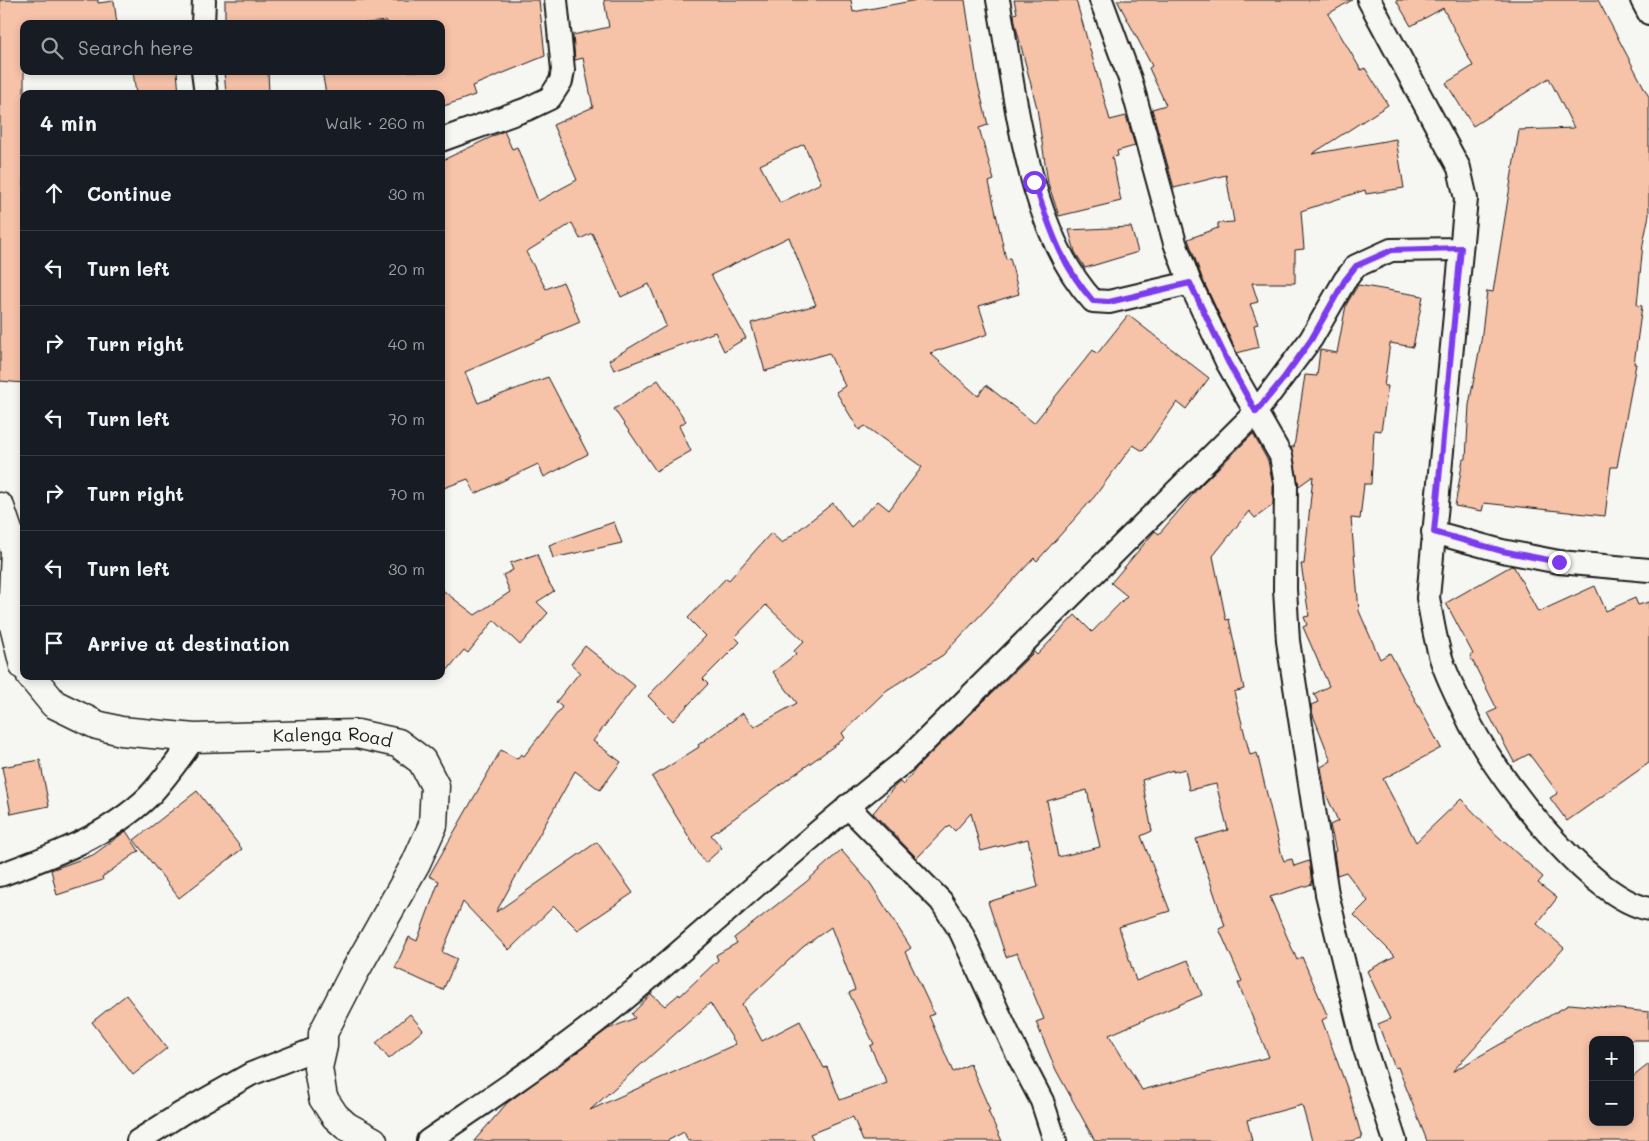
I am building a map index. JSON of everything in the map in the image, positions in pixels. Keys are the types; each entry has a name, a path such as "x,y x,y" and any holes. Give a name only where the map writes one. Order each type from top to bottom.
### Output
{"main road":[{"path":"0,507 19,548 12,618 20,650"},
{"name":"Kalenga Road","path":"34,680 54,704 97,725 122,731 194,738 357,734 398,743 422,761 436,786 432,825 416,863 354,973 323,1033 324,1046 318,1068 323,1098 335,1116 346,1126 373,1141"}],"street":[{"path":"203,20 204,0"},
{"path":"445,139 526,110 550,98 561,81 563,70 556,0"},
{"path":"998,0 1025,151 1057,249 1080,287 1093,301 1109,302 1190,283"},
{"path":"1101,0 1130,80 1175,243 1190,283 1228,362 1280,456 1286,485 1285,589 1288,640 1327,894 1364,1046 1395,1141"},
{"path":"1368,0 1460,168 1466,200 1428,598 1442,660 1466,716 1508,784 1566,854 1603,888 1649,909"},
{"path":"1642,0 1649,13"},
{"path":"204,75 205,90"},
{"path":"428,1141 535,1067 609,1012 735,905 847,806 905,761 1256,412 1311,340 1345,280 1356,266 1392,250 1461,248"},
{"path":"1434,532 1502,551 1559,562 1648,565"},
{"path":"0,875 67,849 116,822 148,796 194,738"},
{"path":"847,806 941,901 961,932 1018,1055 1042,1101 1055,1141"},
{"path":"138,1141 182,1113 251,1074 324,1046"}],"building":[{"path":"0,0 98,0 98,3 114,1 116,20 20,20 20,75 24,75 24,90 20,90 20,383 0,381"},
{"path":"225,0 539,0 545,56 472,86 475,95 445,106 445,90 325,90 323,75 445,75 445,20 225,20"},
{"path":"604,0 851,0 853,12 917,0 965,0 977,80 988,125 979,128 994,180 989,182 1006,259 1010,258 1019,294 979,306 988,334 930,353 978,396 986,385 1034,423 1093,350 1097,354 1128,315 1209,378 1186,409 1177,402 1143,451 1133,445 1095,496 1037,561 1034,558 943,655 887,690 842,733 845,738 711,835 722,848 705,863 652,777 699,747 698,745 743,713 754,727 797,703 773,672 796,654 794,651 804,641 766,605 735,637 740,642 703,679 708,684 673,721 648,696 706,636 688,618 726,578 729,580 771,533 782,543 833,503 851,527 878,501 889,510 922,467 865,426 859,430 836,392 845,386 829,353 765,371 751,323 816,305 789,237 711,275 746,338 724,351 715,332 614,370 609,360 666,326 649,284 621,297 592,233 580,239 572,223 526,252 546,289 563,282 580,322 465,372 478,403 548,377 588,454 544,477 538,464 475,494 468,479 445,488 445,159 504,131 512,149 517,147 538,201 577,180 553,125 593,107 583,58 575,60 573,35 609,27","holes":["804,144 821,183 780,203 760,165"]},
{"path":"1014,0 1076,0 1110,120 1126,116 1135,146 1117,151 1118,156 1112,157 1121,201 1059,216 1048,183 1037,108 1015,23 1014,14 1017,13"},
{"path":"1117,0 1352,0 1328,14 1361,70 1365,68 1388,105 1312,154 1396,139 1404,188 1366,194 1365,190 1301,211 1304,249 1295,250 1295,283 1252,283 1258,302 1250,304 1258,324 1254,325 1259,347 1237,353 1202,278 1188,239 1218,228 1218,223 1234,222 1226,175 1174,188 1152,109 1166,105 1149,68 1152,66"},
{"path":"1396,0 1598,0 1649,97 1649,215 1643,244 1637,305 1642,306 1634,364 1636,364 1617,467 1611,467 1605,516 1484,503 1482,511 1455,506 1463,459 1466,459 1469,405 1481,341 1487,291 1493,292 1519,130 1574,128 1549,78 1473,126 1446,83 1473,66 1443,8 1411,26"},
{"path":"134,75 177,75 179,90 135,90"},
{"path":"224,75 268,75 269,90 226,90"},
{"path":"1131,227 1138,252 1085,268 1075,252 1069,230"},
{"path":"1358,285 1423,296 1413,347 1390,343 1384,386 1388,386 1381,431 1374,430 1371,484 1364,484 1360,519 1351,518 1359,611 1380,659 1390,653 1441,748 1383,779 1416,842 1461,799 1490,829 1543,877 1538,883 1557,898 1537,924 1564,948 1452,1072 1570,1004 1649,1012 1649,1040 1634,1040 1634,1036 1589,1036 1589,1126 1634,1126 1634,1076 1649,1064 1649,1141 1427,1141 1398,1067 1395,1068 1378,1024 1390,1019 1367,971 1395,956 1354,915 1368,901 1346,872 1337,875 1334,852 1336,851 1330,825 1338,821 1325,792 1321,767 1331,761 1311,705 1318,702 1314,694 1329,686 1303,627 1307,625 1304,617 1309,616 1301,564 1304,564 1313,476 1299,486 1291,447 1294,447 1305,375 1317,376 1320,350 1337,353 1346,305"},
{"path":"658,380 686,421 679,426 691,451 656,471 614,409"},
{"path":"1253,434 1268,461 1273,486 1273,505 1255,518 1249,511 1213,556 1226,620 1229,619 1244,689 1234,692 1250,755 1257,753 1284,861 1292,859 1294,866 1309,861 1312,884 1270,897 1297,960 1302,957 1328,1017 1322,1020 1350,1096 1362,1138 1350,1141 1312,1141 1302,1105 1247,1120 1252,1141 1095,1141 1056,1070 1036,1022 1044,1019 1017,953 1006,957 988,902 1038,887 1028,839 981,851 971,813 955,831 949,825 917,858 873,813 895,786 900,782 903,785 918,766 1034,652 1037,655 1075,615 1092,632 1127,596 1111,583 1155,531 1159,534 1200,486","holes":["1185,769 1189,790 1216,784 1228,830 1196,839 1225,926 1219,929 1242,981 1238,983 1269,1057 1142,1090 1109,1035 1202,995 1188,960 1136,981 1119,927 1170,911 1141,836 1152,831 1142,780 1173,770 1173,772","1087,790 1100,847 1058,857 1047,801"]},
{"path":"614,522 622,543 553,558 549,545"},
{"path":"537,554 545,576 554,591 537,602 548,613 520,645 494,620 468,653 464,650 445,673 445,592 475,615 510,592 503,575 513,570 510,563"},
{"path":"1511,566 1514,567 1538,612 1595,586 1606,611 1635,598 1638,605 1649,602 1649,763 1567,821 1550,798 1558,793 1529,754 1514,762 1488,713 1497,709 1470,656 1473,654 1446,603"},
{"path":"585,646 635,686 593,741 621,762 600,790 575,771 496,912 597,842 633,893 578,930 554,906 509,950 463,902 442,952 457,959 443,990 395,968 409,937 417,941 439,881 429,876 501,750 517,759 521,754 524,756 562,707 556,702 580,672 571,664"},
{"path":"40,760 49,806 11,814 2,767"},
{"path":"197,791 242,849 179,898 134,840"},
{"path":"126,831 139,851 102,877 103,880 57,895 51,870 93,855"},
{"path":"841,850 870,883 911,948 905,952 934,1014 929,1016 953,1072 970,1064 1002,1141 863,1141 853,1117 810,1134 814,1141 688,1141 684,1132 667,1141 474,1141 507,1103 608,1029 635,1018 632,1014 651,994 665,1006 679,994 680,996 718,960 716,955 737,943 734,938 806,882","holes":["831,927 855,990 849,993 874,1044 870,1046 887,1083 840,1100 827,1067 824,1068 800,1021 762,1041 742,1004 803,947","710,1003 736,1044 590,1110"]},
{"path":"126,995 167,1048 133,1075 92,1022"},
{"path":"410,1014 423,1030 389,1059 376,1043"}],"route":[{"path":"1034,182 1057,249 1080,287 1093,301 1109,302 1190,283 1228,362 1256,412 1311,340 1345,280 1356,266 1372,257 1392,250 1461,248 1434,532 1502,551 1559,562"}]}
